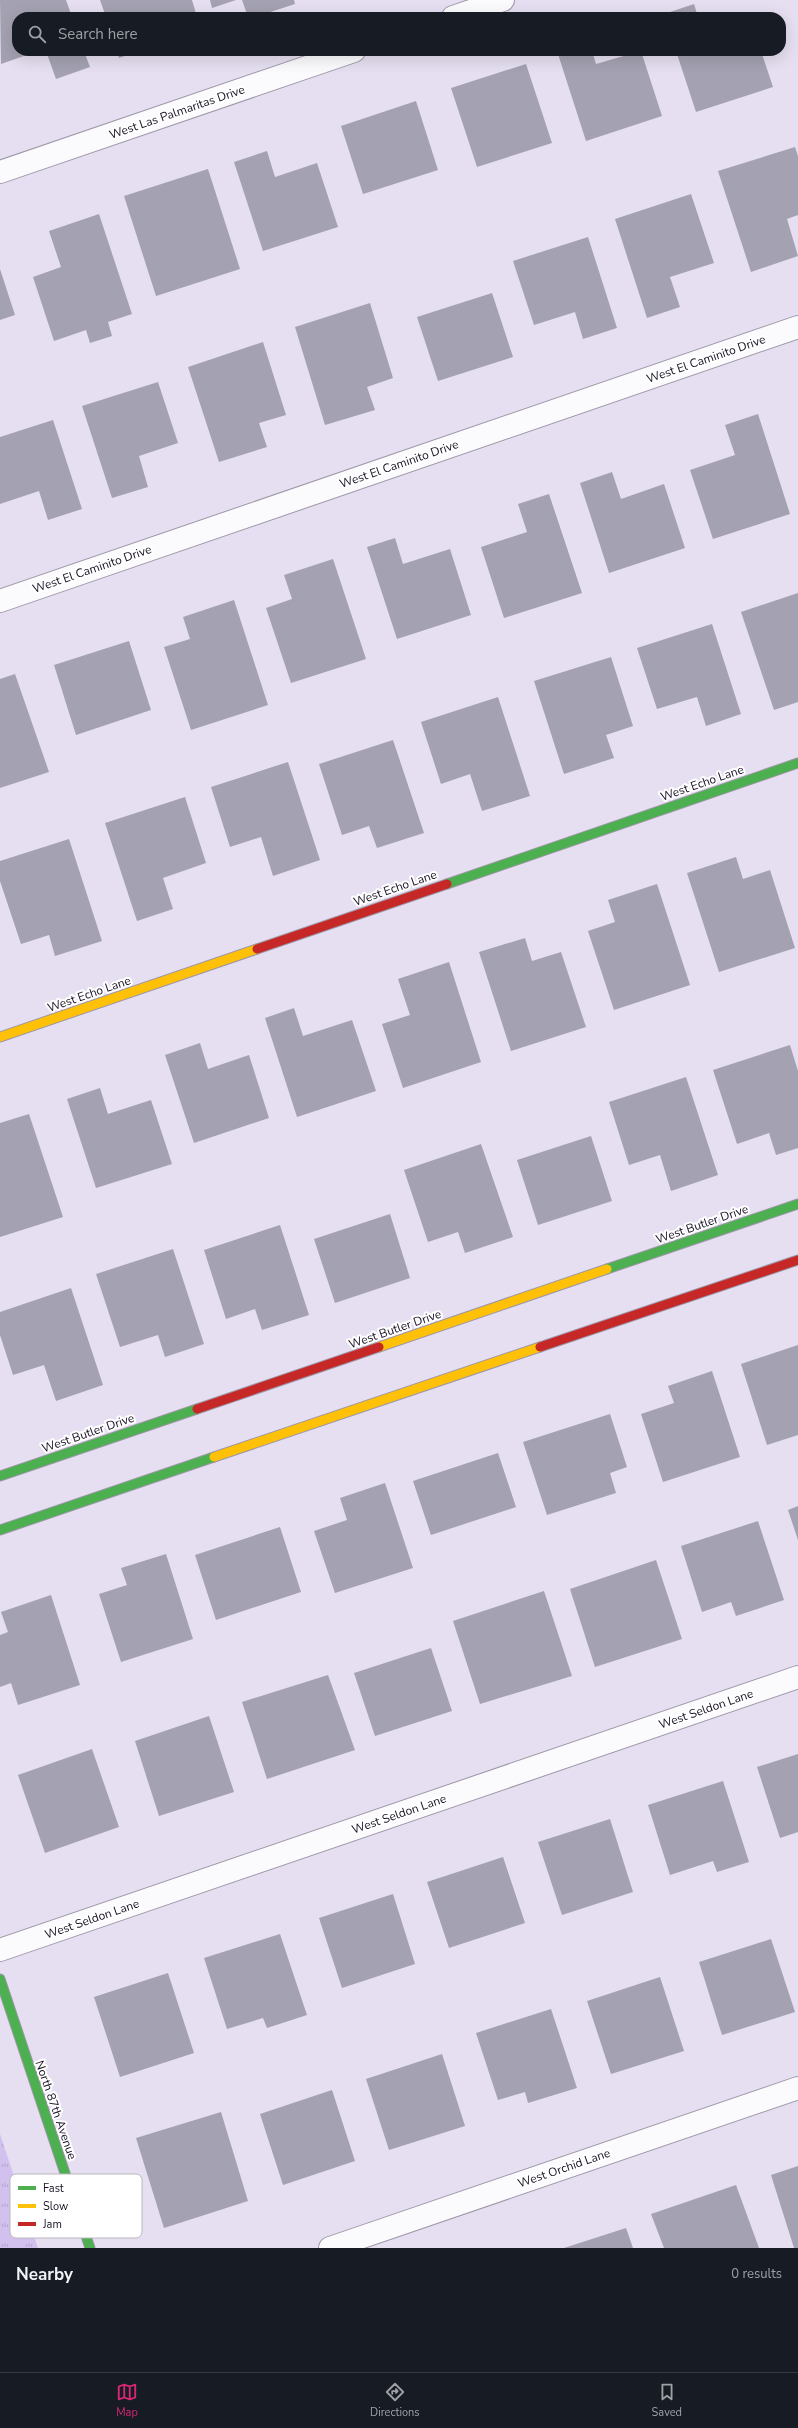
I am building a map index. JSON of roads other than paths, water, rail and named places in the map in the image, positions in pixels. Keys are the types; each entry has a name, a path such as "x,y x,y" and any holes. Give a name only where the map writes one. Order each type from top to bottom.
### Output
{"street":[{"path":"468,12 503,0"},
{"name":"West Las Palmaritas Drive","path":"0,172 339,56"},
{"name":"West El Caminito Drive","path":"0,601 798,327"},
{"name":"West Echo Lane","path":"0,1037 798,763"},
{"name":"West Butler Drive","path":"0,1476 798,1204"},
{"path":"0,1530 798,1260"},
{"name":"West Seldon Lane","path":"0,1950 798,1678"},
{"name":"North 87th Avenue","path":"0,1979 65,2174"},
{"name":"West Orchid Lane","path":"330,2248 798,2088"},
{"name":"North 87th Avenue","path":"87,2238 90,2248"}]}
